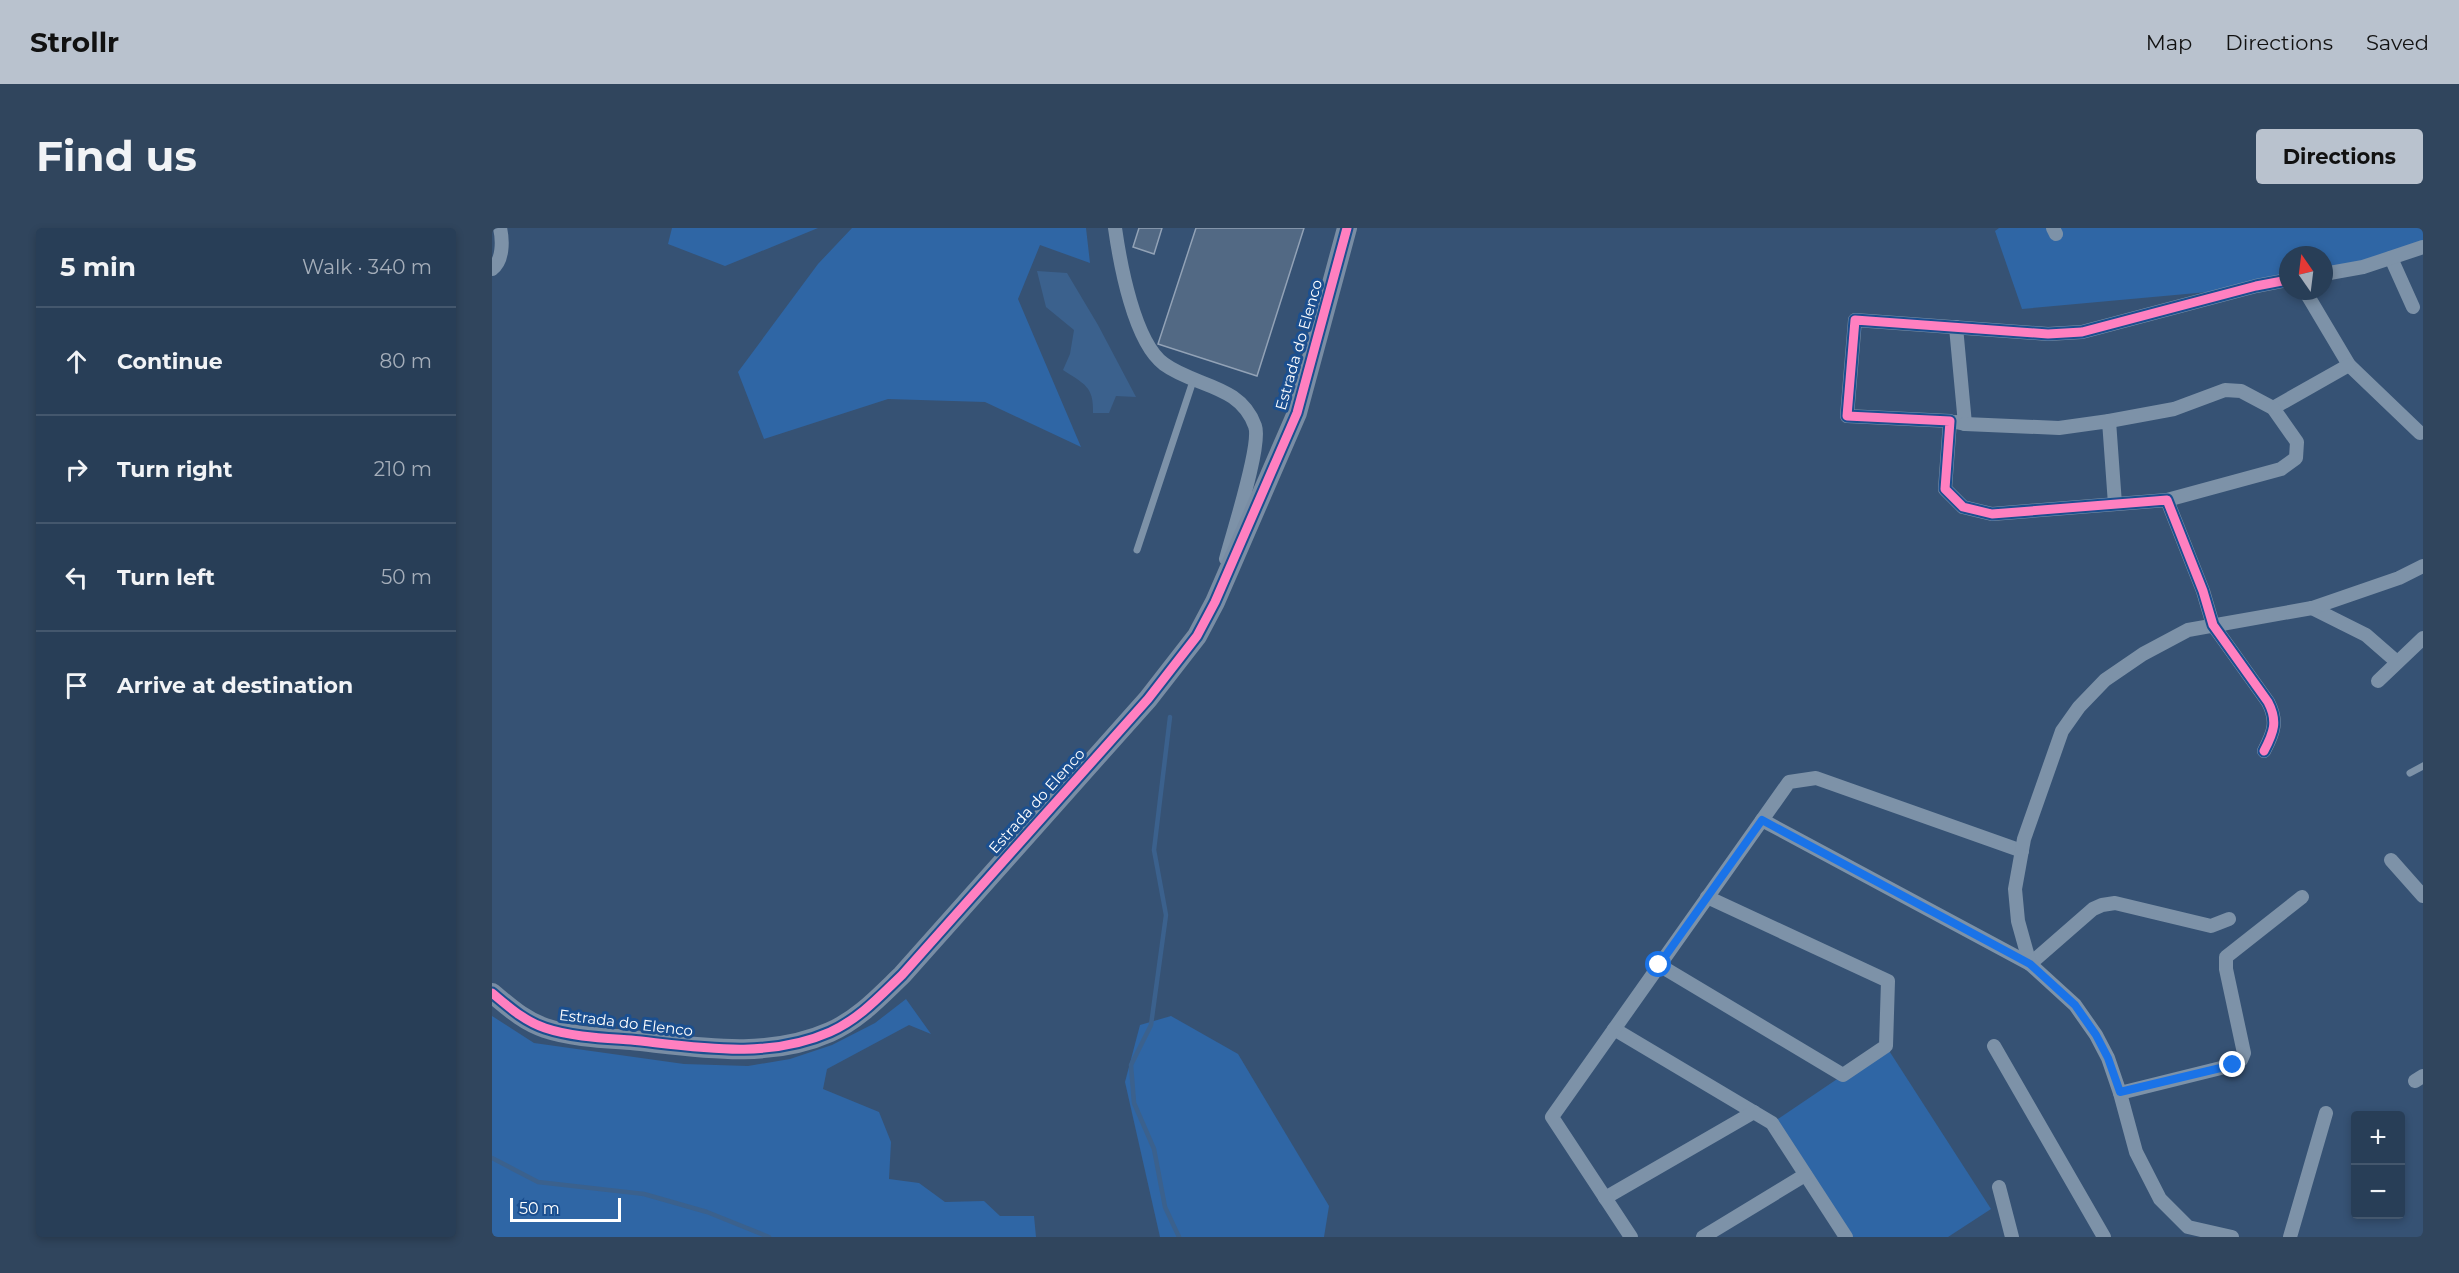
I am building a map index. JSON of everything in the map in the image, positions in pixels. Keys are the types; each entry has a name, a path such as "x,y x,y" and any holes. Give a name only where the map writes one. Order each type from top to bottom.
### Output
{"street":[{"path":"492,269 498,265 500,256 500,228"},
{"name":"Estrada do Elenco","path":"1115,228 1128,296 1146,340 1162,363 1193,381 1227,391 1244,405 1256,428 1254,454 1215,602"},
{"name":"Estrada do Elenco","path":"492,993 519,1016 546,1028 576,1035 733,1051 804,1041 830,1032 858,1017 902,975 1148,699 1197,636 1215,602 1298,413 1347,228"},
{"path":"2333,272 2364,267 2423,248"},
{"path":"2391,258 2413,307"},
{"path":"1950,421 1945,489 1963,507 1992,514 2167,500 2281,469 2296,458 2296,442 2273,408 2241,391 2225,390 2174,409 2059,428 1965,424 1950,421 1847,416 1855,320 2048,334 2082,332 2279,282"},
{"path":"2310,300 2349,365 2420,434"},
{"path":"1956,327 1965,424"},
{"path":"2273,408 2349,365"},
{"path":"2109,421 2115,504"},
{"path":"2167,500 2203,591 2213,625 2268,702 2274,714 2274,730 2264,750"},
{"path":"2030,964 2018,921 2015,889 2022,851 2062,731 2079,707 2105,680 2143,654 2188,630 2313,608 2399,578 2423,566"},
{"path":"2313,608 2366,635 2397,662"},
{"path":"2378,681 2423,638"},
{"path":"1631,1237 1552,1117 1789,782 1816,778 2022,851"},
{"path":"1762,820 2030,964 2075,1005 2096,1035 2108,1058 2120,1092 2136,1152 2160,1199 2187,1227 2228,1237"},
{"path":"2391,860 2423,896"},
{"path":"1659,965 1843,1075 1886,1046 1888,981 1707,897"},
{"path":"2120,1092 2233,1065 2241,1060 2244,1053 2226,969 2226,957 2302,897"},
{"path":"2030,964 2093,909 2102,905 2115,903 2211,926 2229,920"},
{"path":"1614,1029 1772,1123 1846,1237"},
{"path":"1994,1046 2104,1237"},
{"path":"1605,1198 1754,1112"},
{"path":"2290,1237 2326,1113"},
{"path":"1703,1237 1805,1175"},
{"path":"1999,1187 2012,1237"}],"lane":[{"path":"1137,550 1193,381"},
{"path":"2410,773 2423,766"}],"shaded area":[{"path":"672,228 818,228 725,266 668,244"},
{"path":"852,228 1086,228 1090,263 1040,245 1018,299 1081,447 985,402 888,399 764,439 738,372 818,264"},
{"path":"1999,228 2423,228 2423,247 2333,272 2333,246 2279,246 2279,282 2241,289 2022,309 1995,231"},
{"path":"1037,271 1067,273 1098,325 1136,397 1116,396 1109,413 1093,413 1092,397 1089,391 1082,383 1063,370 1070,354 1074,330 1046,307"},
{"path":"906,999 931,1034 909,1025 827,1069 823,1089 879,1112 891,1142 889,1179 919,1183 945,1202 984,1201 1000,1216 1034,1216 1036,1237 492,1237 492,1016 534,1043 684,1064 748,1066 790,1059 832,1045 875,1023"},
{"path":"1171,1016 1238,1054 1329,1206 1324,1237 1160,1237 1125,1082 1140,1025"},
{"path":"1886,1046 1991,1209 1948,1237 1846,1237 1772,1123"}],"building":[{"path":"1139,228 1162,228 1154,254 1133,247"},
{"path":"1196,228 1304,228 1257,376 1158,344"}],"waterway":[{"path":"1170,717 1154,850 1166,915 1151,1025 1131,1065 1134,1103 1154,1149 1165,1207 1179,1237"},
{"path":"492,1158 538,1182 644,1194 707,1212 769,1237"}],"cycle path":[{"path":"492,993 523,1018 555,1031 588,1037 732,1049 757,1049 806,1041 840,1027 877,999 902,975 1148,699 1197,636 1215,602 1297,413 1347,228"},
{"path":"2264,751 2273,727 2271,709 2213,625 2203,591 2167,500 1992,514 1963,507 1945,489 1950,421 1847,416 1855,320 2048,334 2082,332 2279,282"}],"route":[{"path":"1659,965 1762,820 2030,964 2075,1005 2096,1035 2108,1058 2120,1092 2233,1065"}]}
